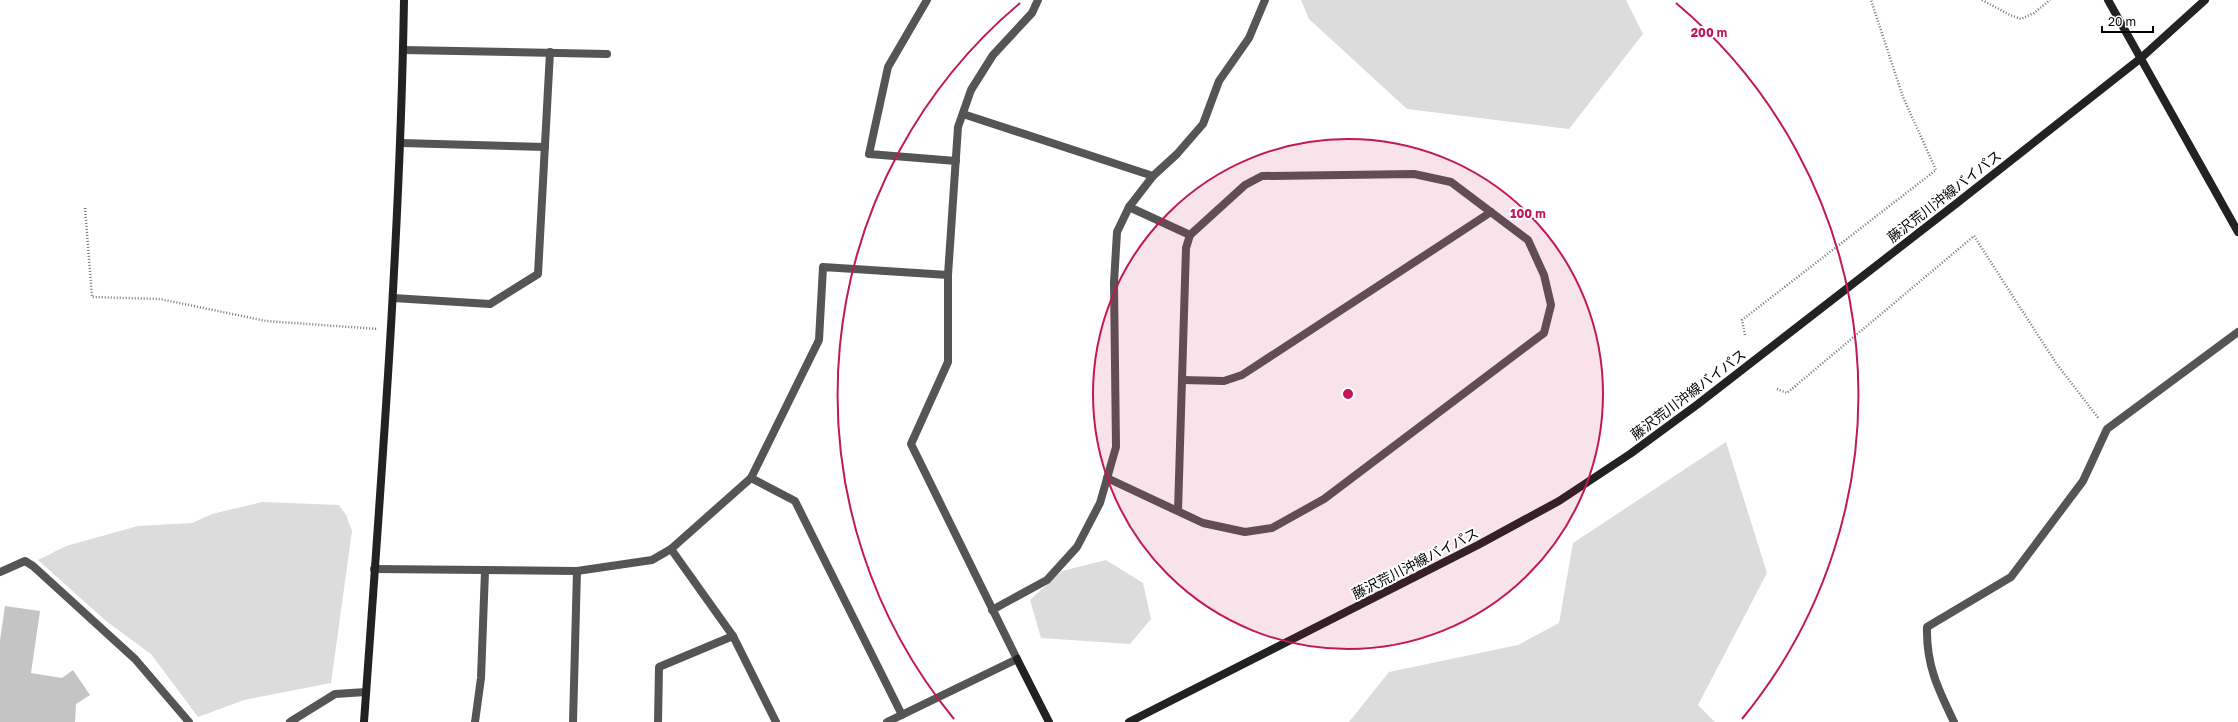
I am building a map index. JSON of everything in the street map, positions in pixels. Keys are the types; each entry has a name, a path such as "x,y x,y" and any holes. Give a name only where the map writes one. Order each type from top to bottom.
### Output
{"main road":[{"path":"364,722 393,298 401,143 404,0"},
{"path":"2108,0 2238,232"},
{"name":"藤沢荒川沖線バイパス","path":"1129,722 1478,545 1559,501 1592,480 1705,399 2140,58 2205,0"},
{"path":"1017,659 1049,722"}],"street":[{"path":"927,0 888,67 869,154 956,161"},
{"path":"887,722 1017,659 911,444 948,362 948,275 958,127 971,90 993,55 1032,13 1038,0"},
{"path":"992,610 1046,580 1077,547 1100,503 1116,447 1114,283 1117,232 1129,207 1153,176 1177,154 1203,124 1219,81 1249,38 1265,0"},
{"path":"403,50 607,54"},
{"path":"393,298 490,304 538,274 550,52"},
{"path":"963,114 1153,176"},
{"path":"401,143 545,147"},
{"path":"1107,478 1203,523 1246,532 1272,528 1324,499 1544,333 1551,305 1544,275 1528,240 1451,182 1414,174 1262,176 1246,185 1190,235 1186,248 1178,511"},
{"path":"1129,207 1190,235"},
{"path":"1182,380 1224,381 1242,375 1491,212"},
{"path":"374,569 577,571 652,560 671,549 751,478 820,340 823,267 948,275"},
{"path":"1954,722 1934,682 1926,647 1927,627 2011,577 2083,481 2107,429 2238,332"},
{"path":"751,478 795,501 902,715"},
{"path":"671,549 733,636 776,722"},
{"path":"0,572 25,561 33,566 135,658 189,722"},
{"path":"475,722 481,678 485,571"},
{"path":"573,722 577,571"},
{"path":"658,722 659,667 733,636"},
{"path":"290,722 335,694 366,692"}],"path":[{"path":"1745,335 1742,320 1936,170 1903,97 1871,0"},
{"path":"1982,0 2010,15 2021,19 2034,13 2050,0"},
{"path":"85,208 92,297 160,299 266,321 391,330"},
{"path":"1777,389 1787,393 1974,236 2056,363 2107,429"}],"shaded area":[{"path":"1301,0 1626,0 1643,34 1569,129 1407,109 1309,19"},
{"path":"1726,442 1767,573 1698,705 1715,722 1349,722 1389,672 1518,645 1559,623 1573,543"},
{"path":"262,502 339,505 346,515 352,531 331,683 244,700 198,717 151,654 106,621 38,560 66,546 138,526 192,523 212,514"},
{"path":"1106,560 1143,583 1151,619 1130,644 1041,638 1030,600 1062,571"}],"building":[{"path":"5,606 40,611 31,673 62,678 73,670 90,695 76,704 75,722 0,722 0,640"}]}
